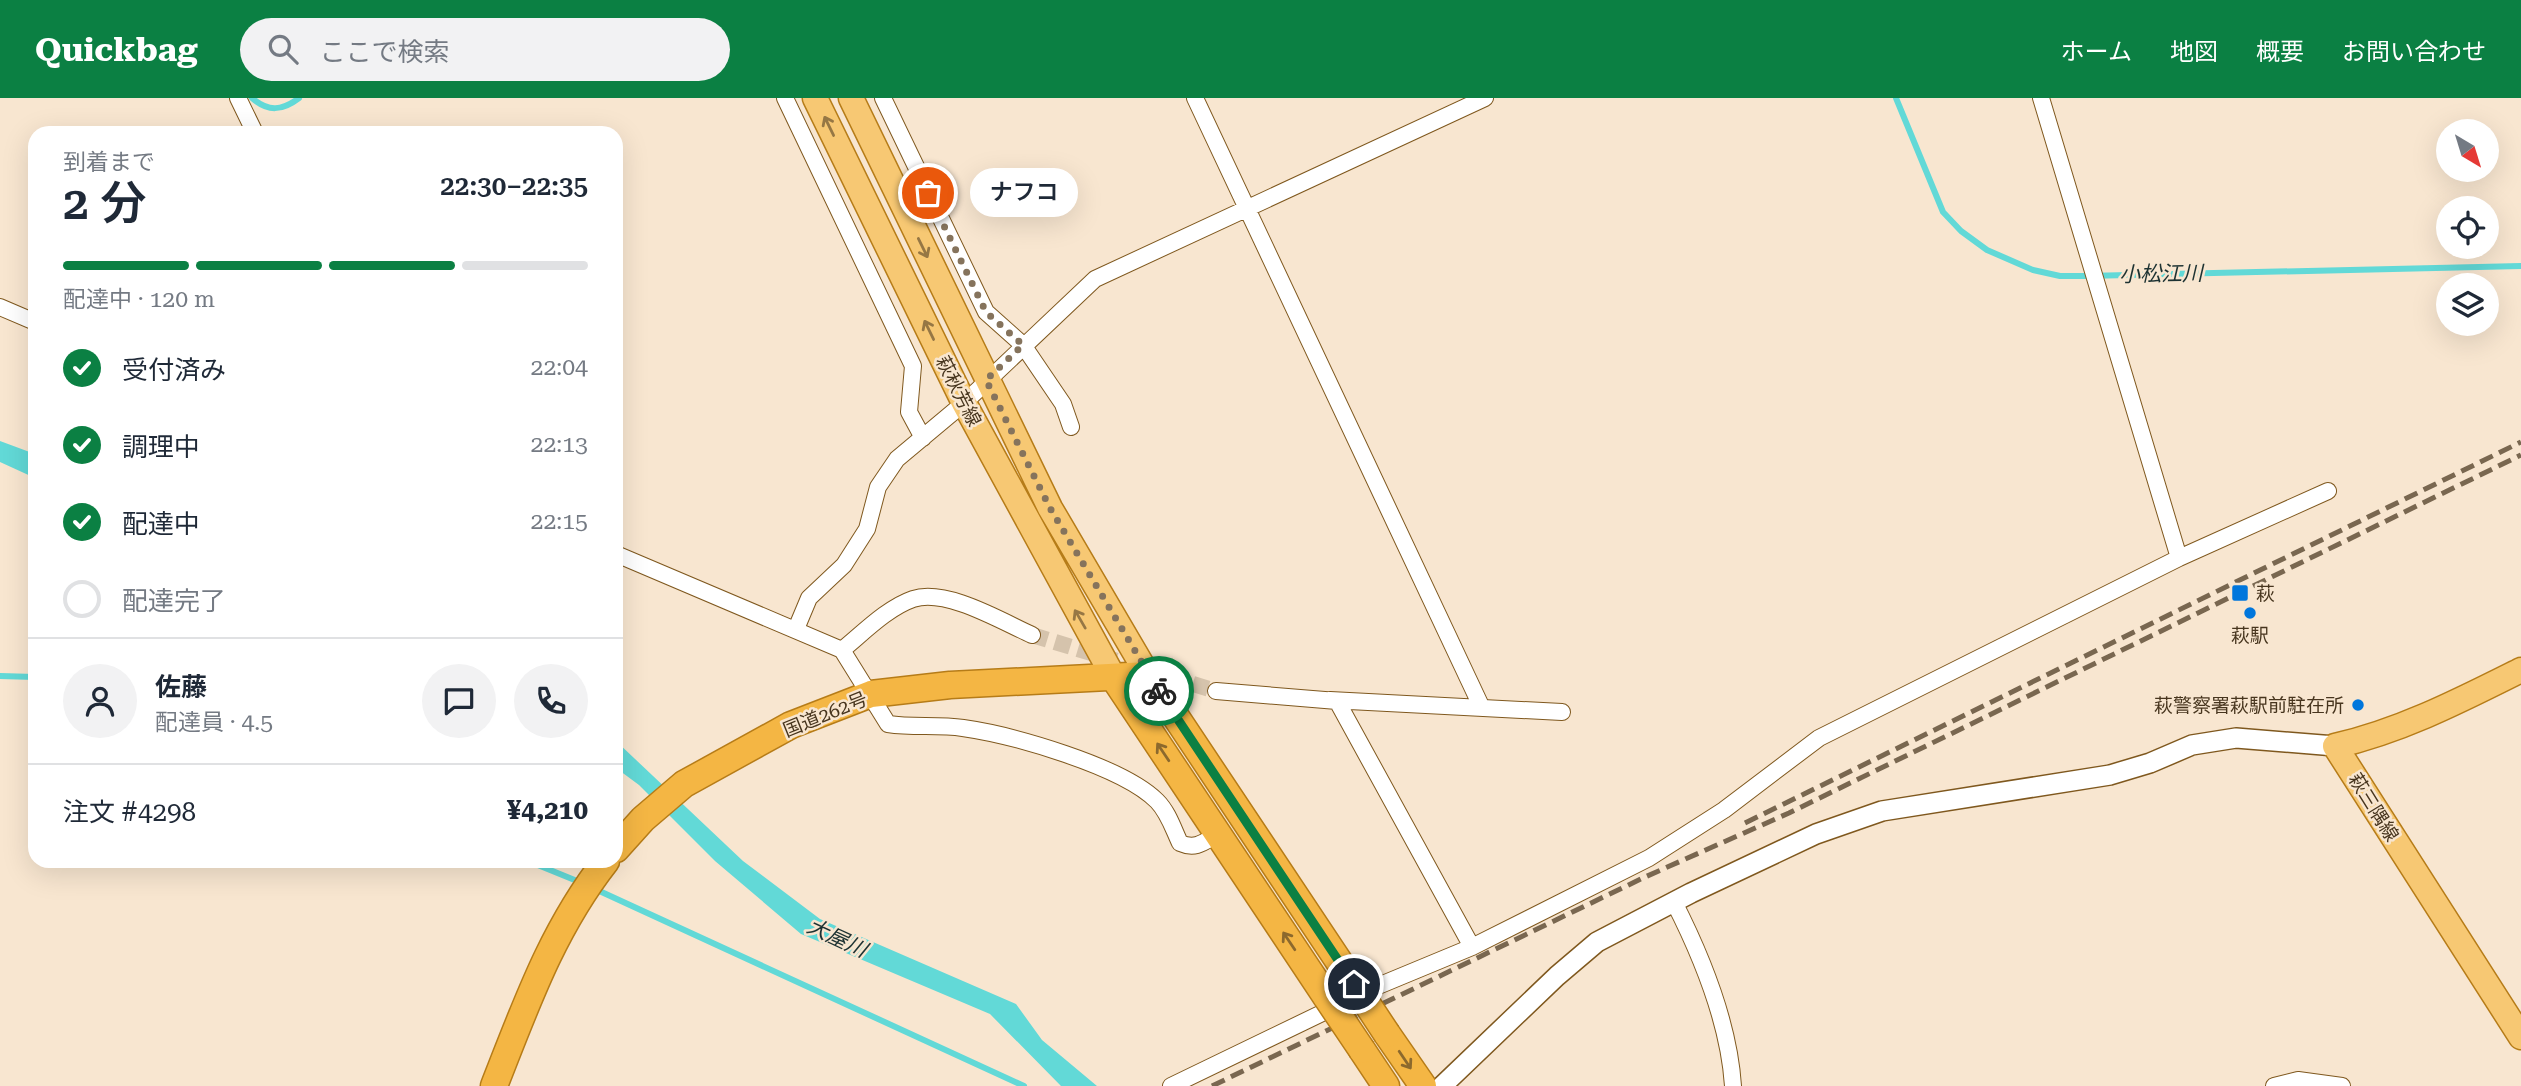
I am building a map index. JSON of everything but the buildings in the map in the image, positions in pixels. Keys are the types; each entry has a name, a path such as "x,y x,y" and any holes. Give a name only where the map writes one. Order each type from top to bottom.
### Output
{"highway":[{"name":"国道262号","path":"623,841 643,819 684,784 736,753 792,725 871,694 950,685 1148,675"},
{"path":"1148,675 1423,1086"},
{"path":"1114,678 1386,1086"},
{"path":"494,1086 539,970 563,923 601,868"}],"main road":[{"name":"萩秋芳線","path":"815,98 964,403 1114,678"},
{"name":"萩秋芳線","path":"851,98 1050,508 1148,675"},
{"name":"萩三隅線","path":"2521,670 2429,715 2335,746 2521,1037"}],"street":[{"path":"238,98 252,126"},
{"path":"785,98 913,366 909,412 923,438"},
{"path":"883,98 986,312 1023,345 1063,404 1071,427"},
{"path":"1195,98 1482,708"},
{"path":"796,629 809,598 844,565 867,529 877,487 897,459 964,403 1095,279 1485,98"},
{"path":"2041,98 2179,558"},
{"path":"0,307 28,318"},
{"path":"1171,1086 1378,986 1472,947 1649,858 1724,810 1819,738 2179,558 2328,491"},
{"path":"623,557 842,650 888,723 961,727 1018,739 1066,754 1144,790 1167,814 1180,842 1189,847 1198,846 1218,834"},
{"path":"842,650 892,610 914,599 934,596 952,600 1032,635"},
{"path":"1216,691 1562,712"},
{"path":"1330,700 1337,701 1472,947"},
{"path":"1442,1086 1557,976 1597,942 1816,834 1882,811 2110,775 2192,746 2236,737 2335,746"},
{"path":"1674,902 1691,934 1722,1025 1733,1086"},
{"path":"2274,1086 2298,1080 2342,1086"}],"water":[{"path":"0,441 28,451 28,475 0,462"},
{"name":"大屋川","path":"623,748 743,861 820,919 1016,1004 1042,1040 1097,1086 1061,1086 990,1014 801,934 715,861 639,785 623,773"}],"waterway":[{"name":"小松江川","path":"252,98 269,108 281,107 299,98"},
{"name":"小松江川","path":"1896,98 1943,212 1961,231 1987,250 2033,270 2060,276 2086,276 2521,266"},
{"path":"0,676 28,677"},
{"path":"545,868 582,883"},
{"path":"595,889 1024,1086"}],"tunnel":[{"path":"1032,635 1216,691"}],"railway":[{"path":"1745,823 2521,442"},
{"path":"1212,1086 1645,877 1789,813 2521,455"}],"way so far":[{"path":"928,193 986,312 1023,345 986,380 1050,508 1159,691"}],"place":[{"name":"ナフコ","path":"928,193"},
{"name":"萩","path":"2240,593"},
{"name":"萩駅","path":"2250,613"},
{"name":"萩警察署萩駅前駐在所","path":"2358,705"}],"route":[{"path":"1159,691 1354,984"}]}
